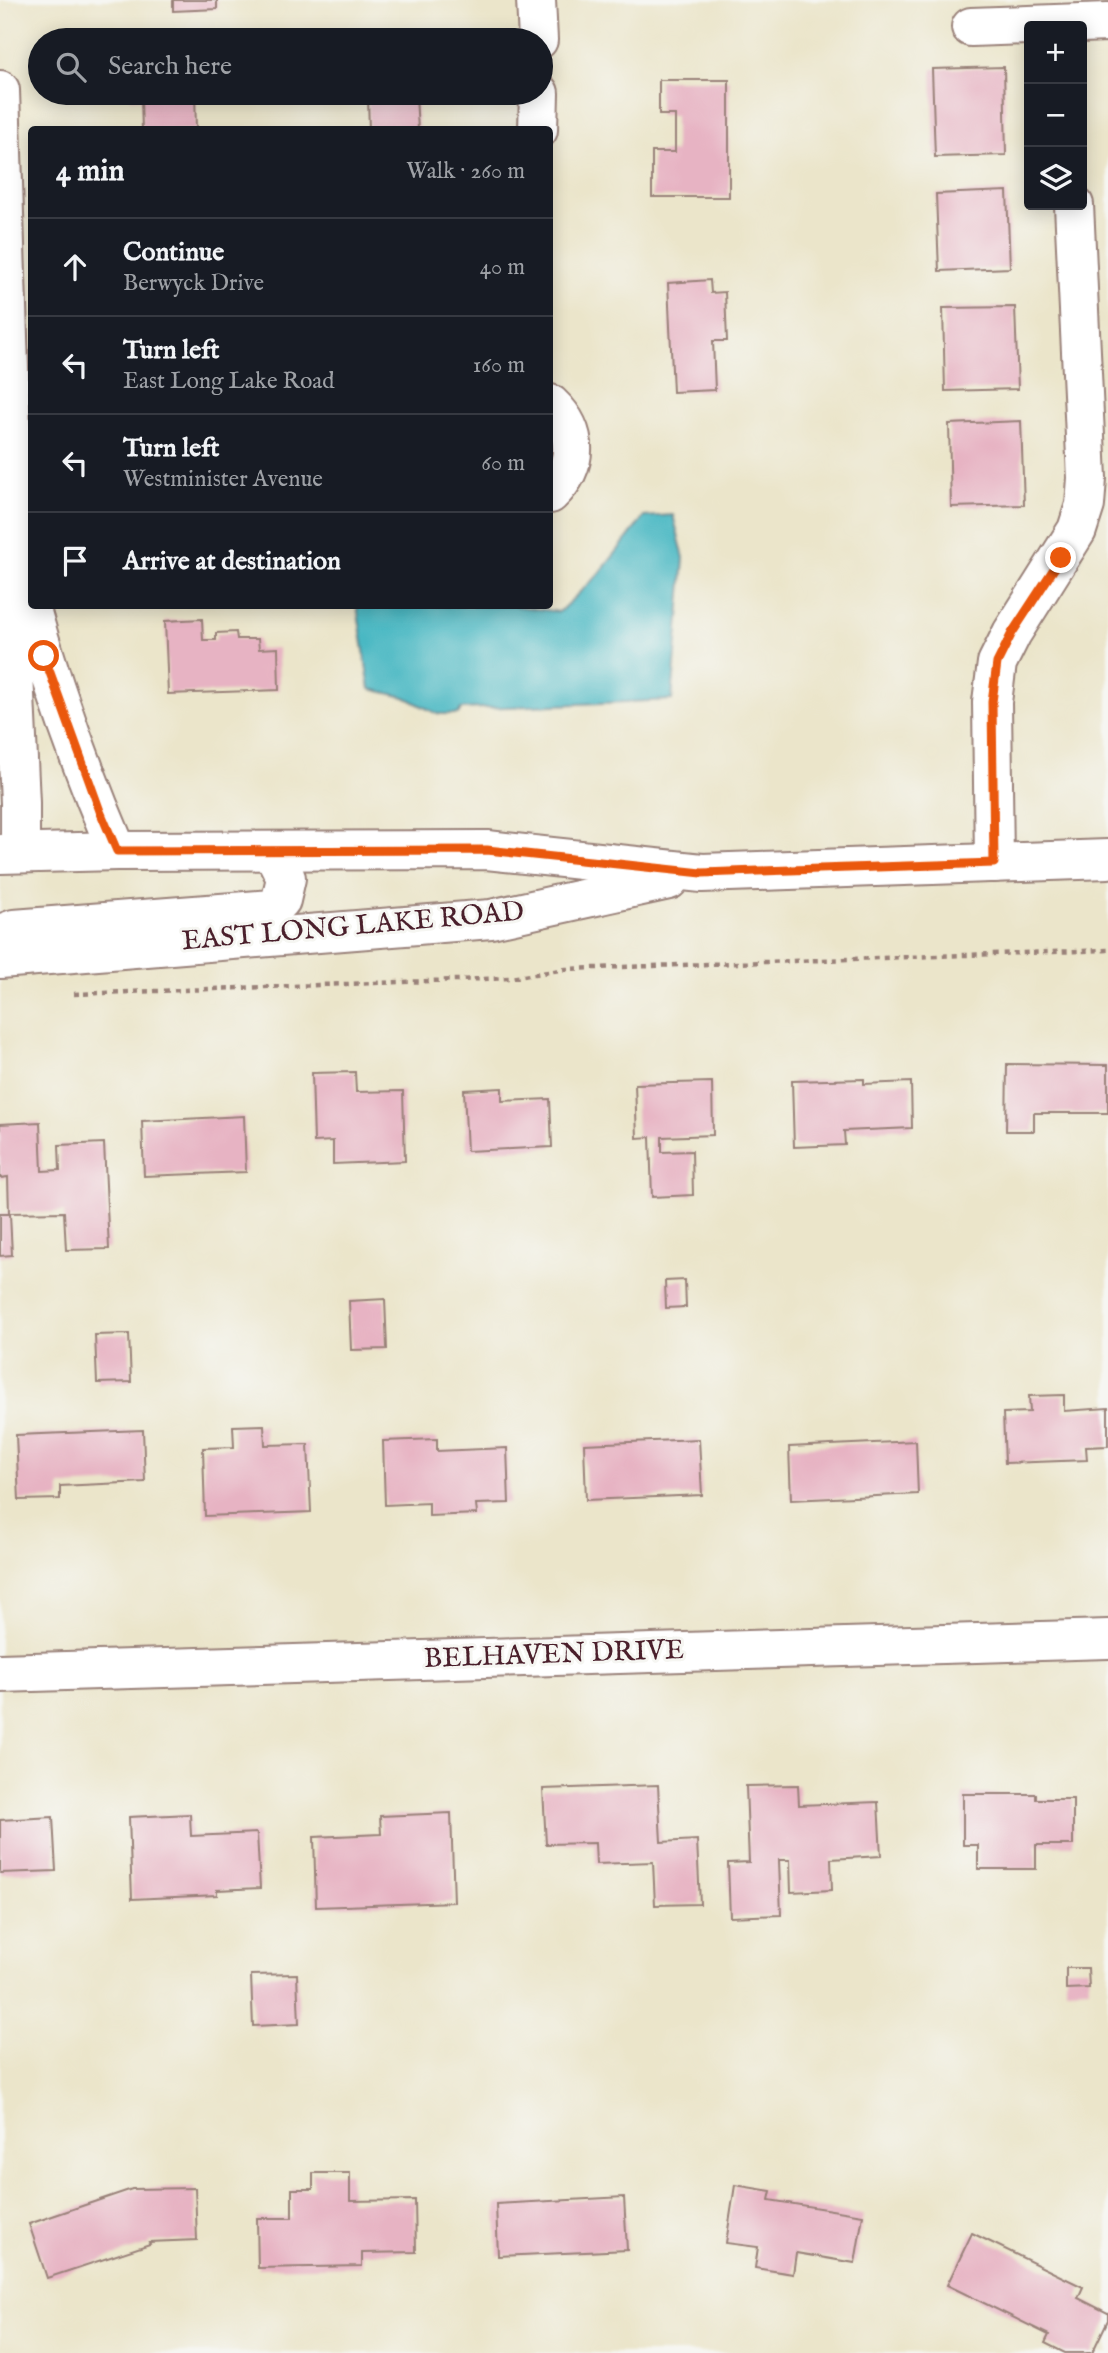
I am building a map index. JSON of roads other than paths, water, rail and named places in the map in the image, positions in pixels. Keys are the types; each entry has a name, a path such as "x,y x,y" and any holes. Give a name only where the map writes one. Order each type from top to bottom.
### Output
{"street":[{"path":"536,0 537,28"},
{"path":"1087,23 1108,22"},
{"path":"971,27 1024,26"},
{"path":"0,90 23,511 15,552 12,630 20,803 10,853"},
{"path":"538,126 539,105"},
{"path":"994,863 992,702 997,663 1012,633 1077,530 1085,505 1087,478 1074,210"},
{"path":"553,407 572,436 573,453 568,470 553,490"},
{"path":"15,552 28,599"},
{"path":"31,609 44,656 117,851"},
{"name":"EAST LONG LAKE ROAD","path":"10,853 487,850 702,873 1108,859"},
{"path":"0,934 14,929 272,909 281,900 286,878 273,852"},
{"name":"EAST LONG LAKE ROAD","path":"0,959 491,919 702,873"},
{"name":"BELHAVEN DRIVE","path":"0,1673 1108,1639"}],"water":[{"path":"673,515 684,558 672,700 461,709 458,714 437,714 405,697 370,689 357,609 538,609 559,612 600,573 644,517"}]}
